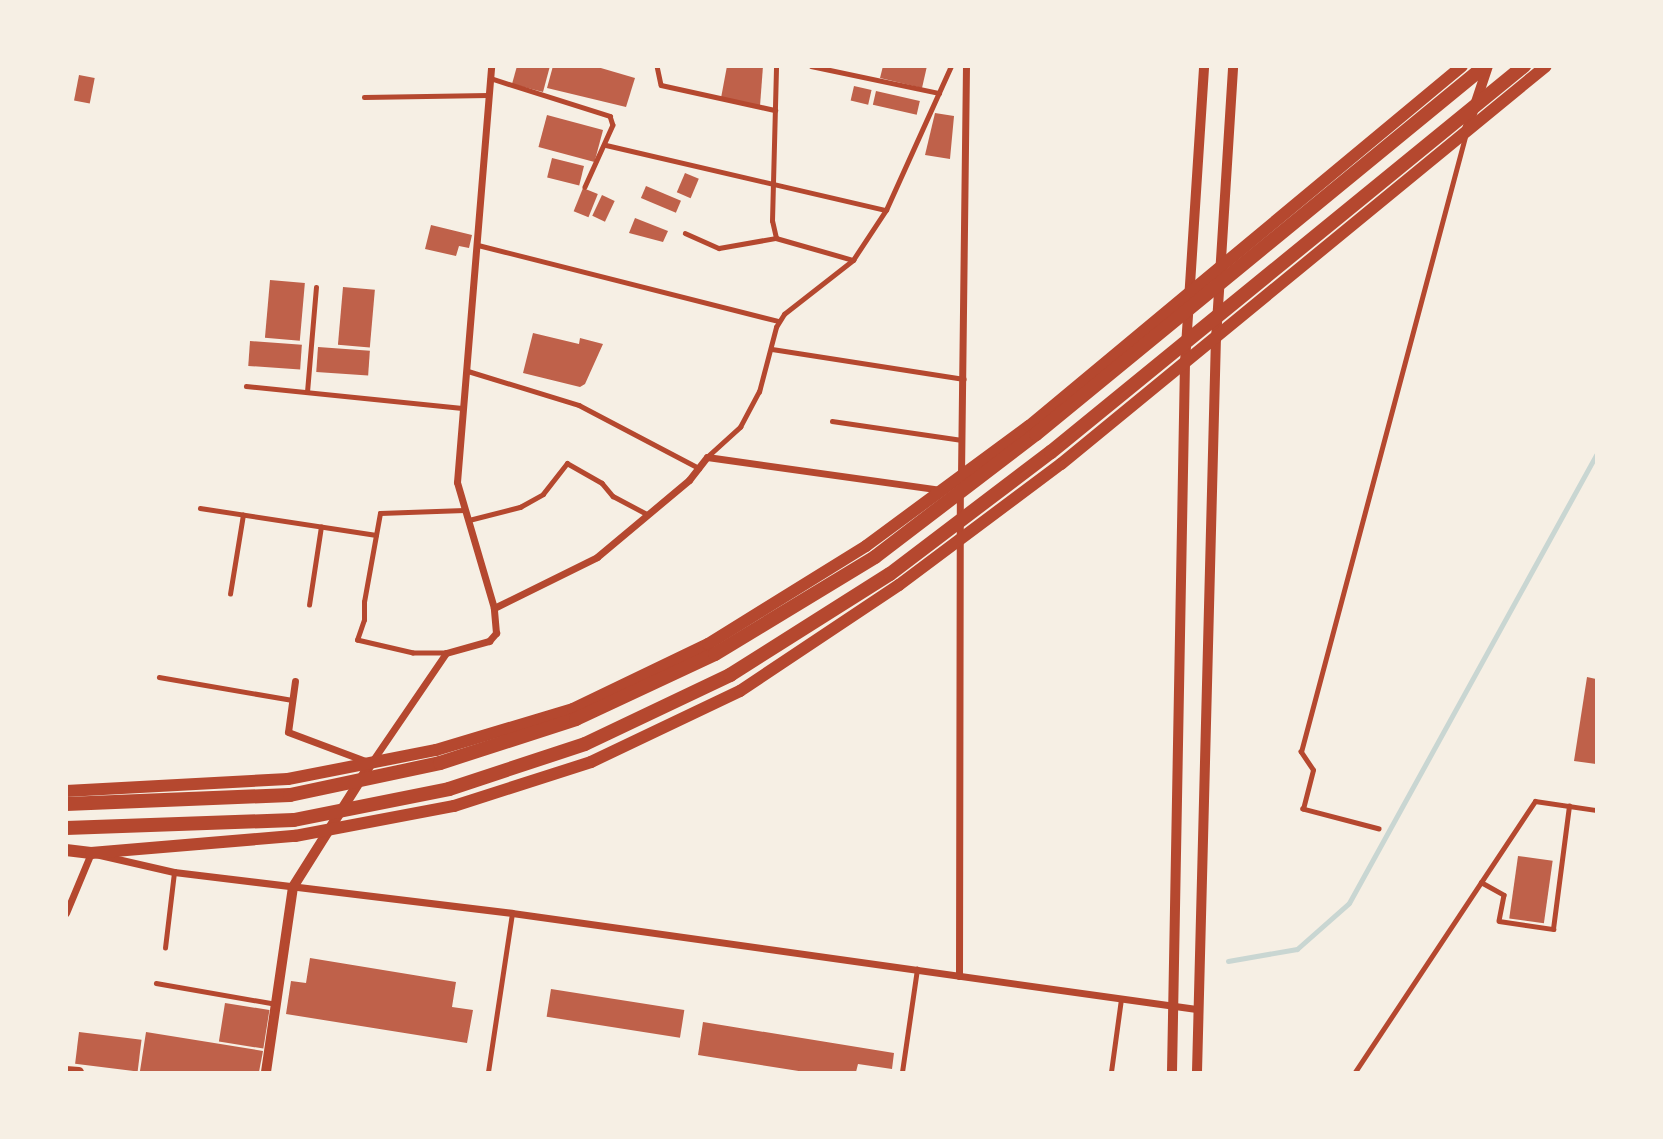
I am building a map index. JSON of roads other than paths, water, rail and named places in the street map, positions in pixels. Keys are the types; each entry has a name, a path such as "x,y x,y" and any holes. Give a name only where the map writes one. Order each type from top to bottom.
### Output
{"highway":[{"path":"66,804 290,795 440,763 576,719 715,653 897,540 1036,434 1486,66"},
{"path":"66,828 294,820 449,789 585,744 730,675 890,574 1051,452 1524,66"}],"main road":[{"path":"66,791 288,779 436,750 573,709 708,644 866,546 1029,426 1462,66"},
{"path":"66,850 91,853 330,830 454,806 592,762 740,691 960,540 1061,464 1546,66"}],"street":[{"path":"266,1073 293,887 371,763 446,653 489,640 498,624 457,482 491,66"},
{"path":"959,976 960,540 966,66"},
{"path":"1172,1073 1171,1006 1185,362 1204,66"},
{"path":"1197,1073 1196,1009 1216,339 1233,66"},
{"path":"1467,129 1486,66"},
{"path":"494,608 597,557 649,515 699,468 707,457 943,490"},
{"path":"295,681 288,732 371,763"},
{"path":"66,913 91,853 174,872 512,913 1196,1009"},
{"path":"66,1071 79,1073"}],"lane":[{"path":"657,66 661,85 775,110"},
{"path":"776,66 772,221 776,238"},
{"path":"811,66 939,93"},
{"path":"707,457 740,427 759,393 779,321 803,295 853,260 886,211 951,66"},
{"path":"491,78 610,116 613,125 586,187"},
{"path":"364,97 489,95"},
{"path":"1379,829 1303,810 1313,770 1301,751 1467,129"},
{"path":"606,145 886,211"},
{"path":"685,233 719,248 776,238 853,260"},
{"path":"478,245 779,321"},
{"path":"307,392 316,287"},
{"path":"772,349 964,379"},
{"path":"468,371 579,405 699,468"},
{"path":"246,386 463,408"},
{"path":"832,421 962,440"},
{"path":"468,520 520,507 543,494 567,463 602,484 613,496 649,515"},
{"path":"200,508 376,535"},
{"path":"446,653 413,653 357,640 365,620 363,602 380,513 464,510"},
{"path":"230,594 243,515"},
{"path":"309,605 321,527"},
{"path":"159,677 292,700"},
{"path":"1356,1073 1535,801 1597,810"},
{"path":"1481,882 1504,895 1499,921 1553,929 1569,806"},
{"path":"165,948 174,872"},
{"path":"488,1073 512,913"},
{"path":"902,1073 917,969"},
{"path":"156,983 277,1005"},
{"path":"1111,1073 1121,999"}],"waterway":[{"path":"1228,961 1297,949 1349,903 1596,455"}]}
